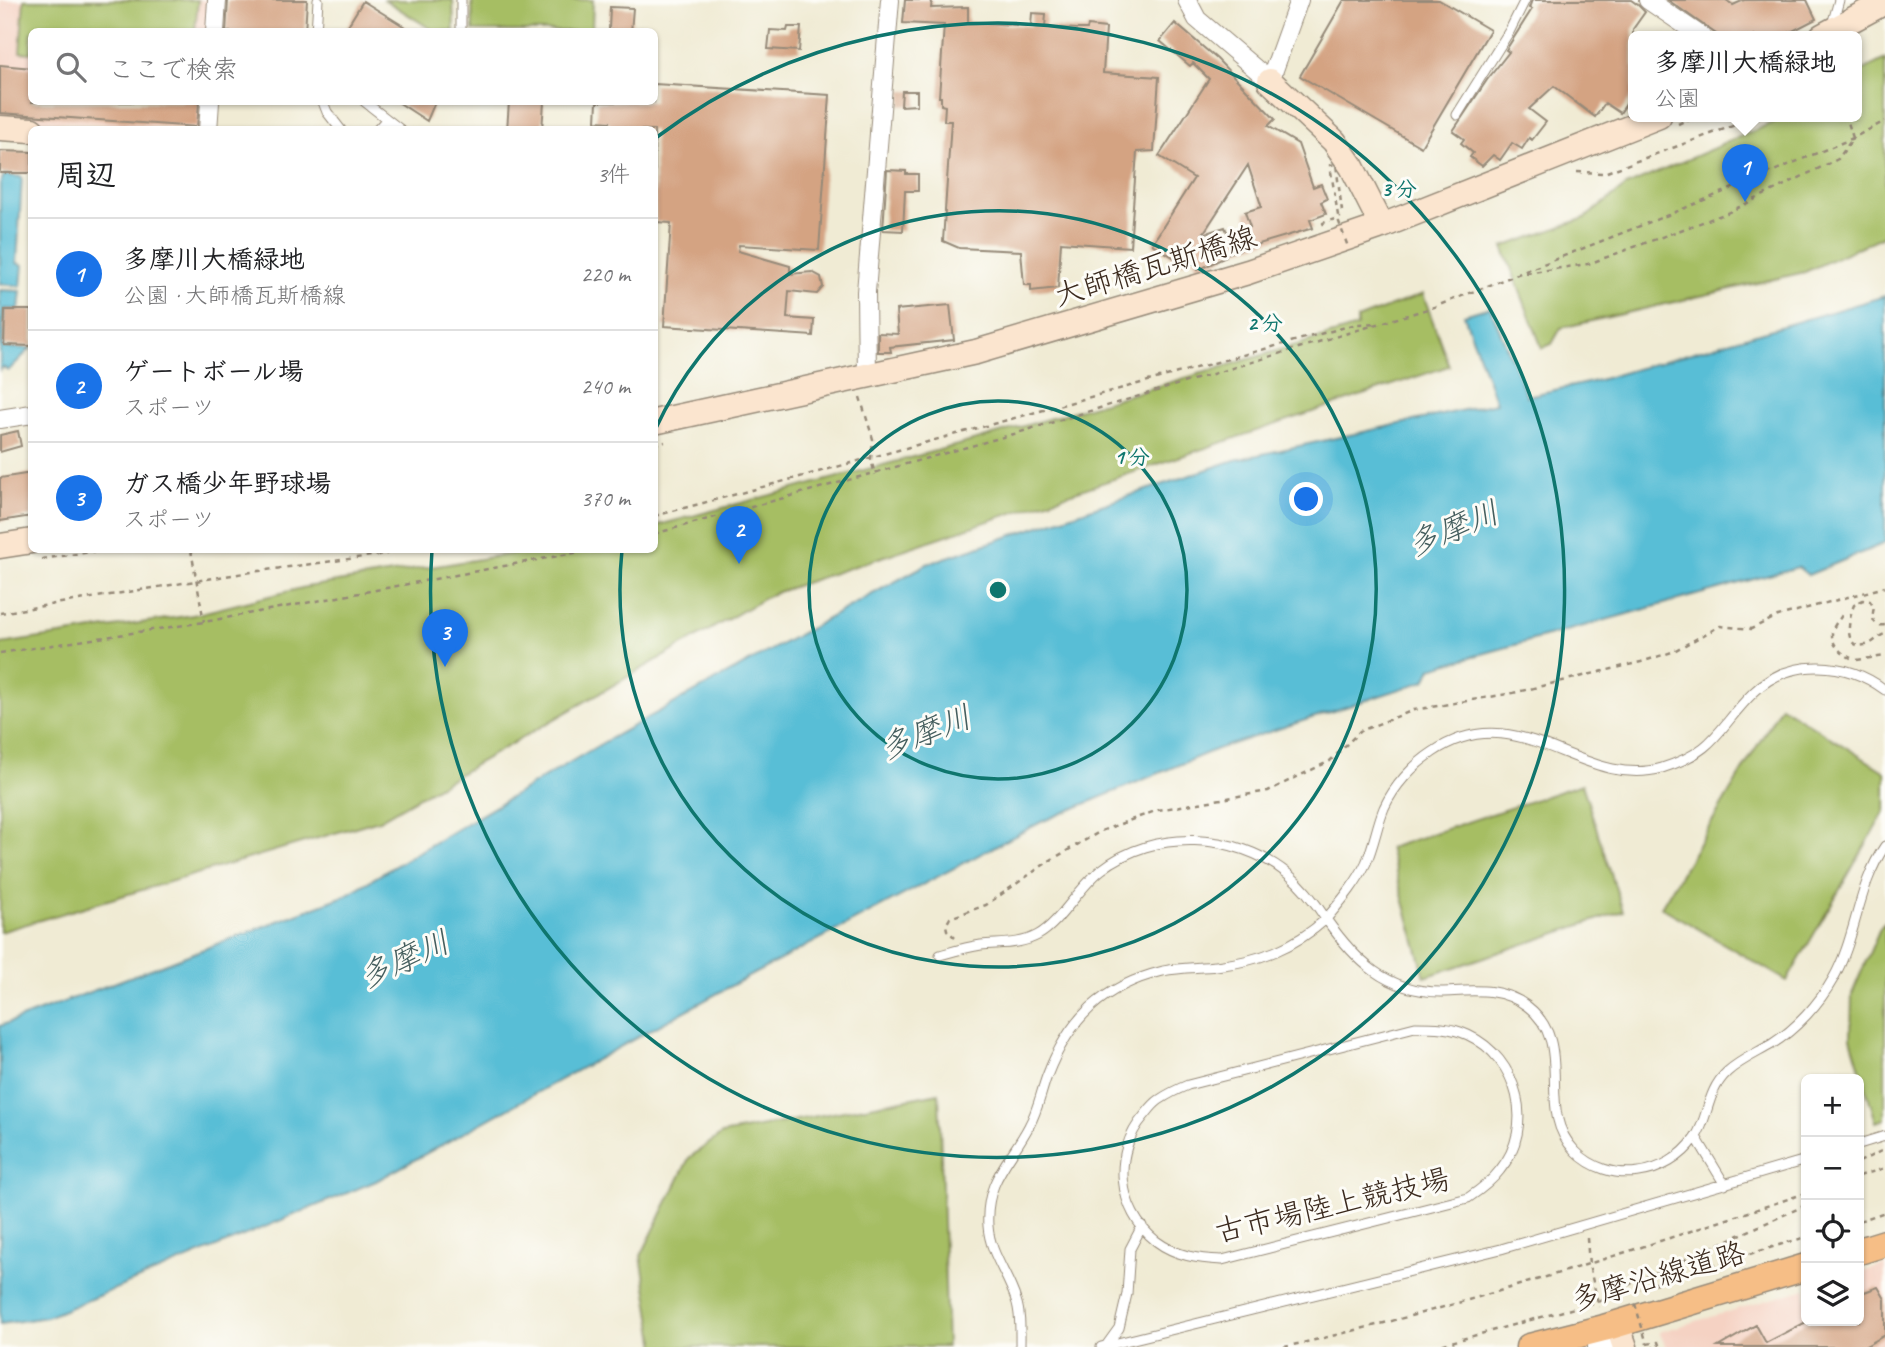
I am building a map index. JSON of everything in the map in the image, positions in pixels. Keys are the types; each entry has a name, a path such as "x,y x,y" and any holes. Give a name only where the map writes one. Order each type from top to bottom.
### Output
{"main road":[{"path":"1864,1249 1885,1243"},
{"name":"多摩沿線道路","path":"1529,1347 1627,1338 1801,1269"}],"street":[{"path":"215,28 217,0"},
{"path":"863,386 866,292 890,0"},
{"path":"1187,0 1198,19 1334,141 1352,167 1382,226"},
{"path":"1270,81 1299,0"},
{"path":"1647,0 1694,31"},
{"path":"1830,31 1885,2"},
{"path":"208,126 210,105"},
{"name":"大師橋瓦斯橋線","path":"658,421 863,386 1248,272 1382,226 1643,122"},
{"path":"0,128 28,130"},
{"path":"0,419 28,415"},
{"path":"0,546 28,549"},
{"path":"1597,1347 1627,1338"}],"lane":[{"path":"316,28 318,0"},
{"path":"461,0 461,28"},
{"path":"1457,115 1510,30 1525,0"},
{"path":"1827,31 1839,0"},
{"path":"324,105 338,126"},
{"path":"368,105 395,126"},
{"path":"381,126 386,120"},
{"path":"1020,1347 1017,1303 990,1239 990,1194 997,1175 1029,1126 1054,1059 1077,1020 1099,1000 1132,981 1180,968 1215,966 1260,958 1298,941 1326,919 1360,874 1368,859 1384,807 1395,790 1419,763 1449,743 1481,735 1513,734 1597,765 1633,771 1657,769 1696,754 1717,736 1753,693 1766,682 1794,670 1809,667 1855,672 1885,690"},
{"path":"940,955 974,946 1021,942 1039,934 1053,923 1086,883 1115,859 1148,845 1184,840 1230,845 1272,863 1300,885 1344,945 1370,970 1398,984 1423,991 1481,989 1514,998 1528,1006 1538,1016 1553,1044 1553,1090 1558,1124 1575,1151 1588,1162 1601,1168 1631,1174 1671,1161 1696,1137 1707,1103 1726,1072 1790,1031 1821,998 1845,956 1866,883 1885,846"},
{"name":"古市場陸上競技場","path":"1415,1027 1442,1027 1475,1039 1501,1060 1514,1081 1520,1118 1512,1151 1502,1169 1468,1198 1222,1260 1197,1259 1175,1252 1156,1241 1142,1226 1123,1187 1122,1166 1127,1144 1138,1122 1157,1100 1188,1085 1415,1027"},
{"path":"1864,1142 1885,1136"},
{"path":"1696,1137 1726,1185"},
{"path":"1104,1346 1501,1249 1801,1162"},
{"path":"1104,1346 1119,1328 1127,1294 1130,1249 1142,1226"}],"path":[{"path":"658,533 875,475 1434,307 1673,213 1853,138 1885,121"},
{"path":"1578,172 1604,173 1744,122"},
{"path":"1848,122 1853,138"},
{"path":"1520,274 1588,264 1727,213 1838,159 1853,138"},
{"path":"1342,211 1336,164 1330,165 1339,222 1348,247"},
{"path":"658,515 1357,324 1383,323"},
{"path":"863,386 873,439 871,458 875,475"},
{"path":"192,553 204,622"},
{"path":"0,613 197,580 387,553"},
{"path":"0,653 204,622 574,553"},
{"path":"960,939 952,937 947,930 946,925 950,919 986,905 1049,861 1101,831 1158,810 1268,791 1330,761 1360,731 1406,712 1513,693 1641,663 1672,652 1720,626 1751,629 1778,616 1885,587"},
{"path":"1885,625 1874,622 1874,608 1870,601 1863,600 1854,605 1849,630 1853,643 1868,645 1885,634"},
{"path":"1842,615 1833,628 1832,636 1840,652 1860,661 1885,656"},
{"path":"1864,1160 1885,1149"},
{"path":"1864,1174 1885,1168"},
{"path":"1284,1347 1342,1334 1589,1265 1801,1195"},
{"path":"1625,1294 1626,1286 1801,1207"},
{"path":"1864,1219 1885,1212"},
{"path":"1588,1224 1586,1245 1598,1301"},
{"path":"1433,1347 1625,1294 1801,1239"},
{"path":"1635,1304 1627,1338 1658,1342 1659,1345 1653,1347"}],"shaded area":[{"path":"0,0 210,0 207,28 28,28 28,105 202,105 200,126 140,126 0,119"},
{"path":"1885,1265 1885,1347 1666,1347 1659,1332 1801,1290 1801,1326 1864,1326 1864,1271"}],"green space":[{"path":"24,0 198,0 195,28 28,28 28,53 20,52"},
{"path":"385,0 453,0 454,28 429,28"},
{"path":"472,0 593,0 592,28 473,28"},
{"path":"1885,59 1885,235 1805,272 1561,328 1552,344 1542,348 1503,247 1585,218 1626,186 1774,122 1862,122 1862,70"},
{"path":"1423,294 1449,366 772,594 379,820 0,932 0,644 193,615 306,587 517,553 658,553 658,525 980,439 1357,327 1357,319"},
{"path":"1781,706 1885,772 1885,811 1787,981 1661,907"},
{"path":"1582,784 1623,911 1425,977 1389,848"},
{"path":"1885,922 1885,1119 1876,1122 1864,1074 1862,1074 1851,1038 1852,994"},
{"path":"939,1093 947,1347 656,1347 641,1256 689,1158 722,1134"}],"water":[{"path":"4,175 22,177 17,263 23,265 21,286 0,284 0,184"},
{"path":"0,290 21,291 19,309 4,309 3,348 28,348 28,351 8,371 3,367 0,370"},
{"name":"多摩川","path":"1885,296 1885,543 1808,575 1798,567 1431,668 1425,681 1217,749 1041,822 727,988 376,1181 47,1317 0,1324 0,1026 344,896 611,738 927,564 1235,460 1496,403 1464,315 1490,307 1527,396 1592,382"}],"building":[{"path":"228,0 307,0 305,28 226,28"},
{"path":"905,0 932,0 931,8 968,7 968,22 1031,26 1032,13 1046,14 1045,27 1106,28 1103,73 1159,77 1154,151 1137,152 1130,247 1061,242 1058,288 1031,291 1031,285 1024,285 1021,251 959,248 943,241 951,121 944,121 945,106 941,105 939,97 944,25 903,23"},
{"path":"1344,0 1439,0 1490,30 1421,147 1300,76"},
{"path":"1532,0 1631,0 1638,5 1645,12 1633,31 1628,31 1628,101 1620,113 1605,103 1595,117 1554,86 1529,109 1546,122 1532,140 1529,138 1522,149 1512,143 1500,160 1493,155 1482,166 1470,157 1473,153 1461,143 1464,139 1453,131 1509,52 1506,50 1532,9 1529,8"},
{"path":"1668,0 1726,0 1733,5 1744,0 1807,0 1816,19 1793,31 1712,31"},
{"path":"363,1 407,28 346,28"},
{"path":"610,7 633,8 631,28 609,28"},
{"path":"1175,23 1217,59 1275,119 1268,126 1298,144 1313,187 1321,184 1327,199 1321,202 1326,214 1310,220 1313,228 1225,254 1226,257 1198,270 1191,253 1184,264 1152,244 1194,178 1159,156 1209,79 1193,63 1190,66 1160,41","holes":["1248,165 1261,205 1245,212 1250,227 1227,232 1225,227 1203,234"]},
{"path":"788,27 801,27 799,51 768,49 770,30 787,31"},
{"path":"0,65 28,68 28,105 199,105 197,126 0,113"},
{"path":"658,84 830,95 819,250 739,245 738,251 790,266 790,274 812,272 821,277 823,287 817,294 789,291 787,318 814,320 813,336 664,326 671,223 658,222 658,126 610,126 610,122 596,121 597,105 658,105"},
{"path":"902,91 917,91 917,105 901,106"},
{"path":"403,105 434,105 427,121"},
{"path":"509,105 544,105 542,126 507,126"},
{"path":"0,151 28,152 28,173 0,173"},
{"path":"887,170 918,174 918,191 905,191 903,231 883,230"},
{"path":"950,305 954,340 890,347 891,352 878,352 878,333 898,334 896,310"},
{"path":"5,310 28,310 28,346 4,345"},
{"path":"18,431 21,446 0,452 0,435"},
{"path":"28,474 28,517 0,521 0,478"},
{"path":"1878,1287 1885,1299 1885,1335 1864,1347 1718,1347 1756,1325 1766,1343 1801,1325 1864,1326 1864,1292"}],"place":[{"name":"多摩川大橋緑地","path":"1745,202"},
{"name":"ゲートボール場","path":"739,564"},
{"name":"ガス橋少年野球場","path":"445,667"}]}
